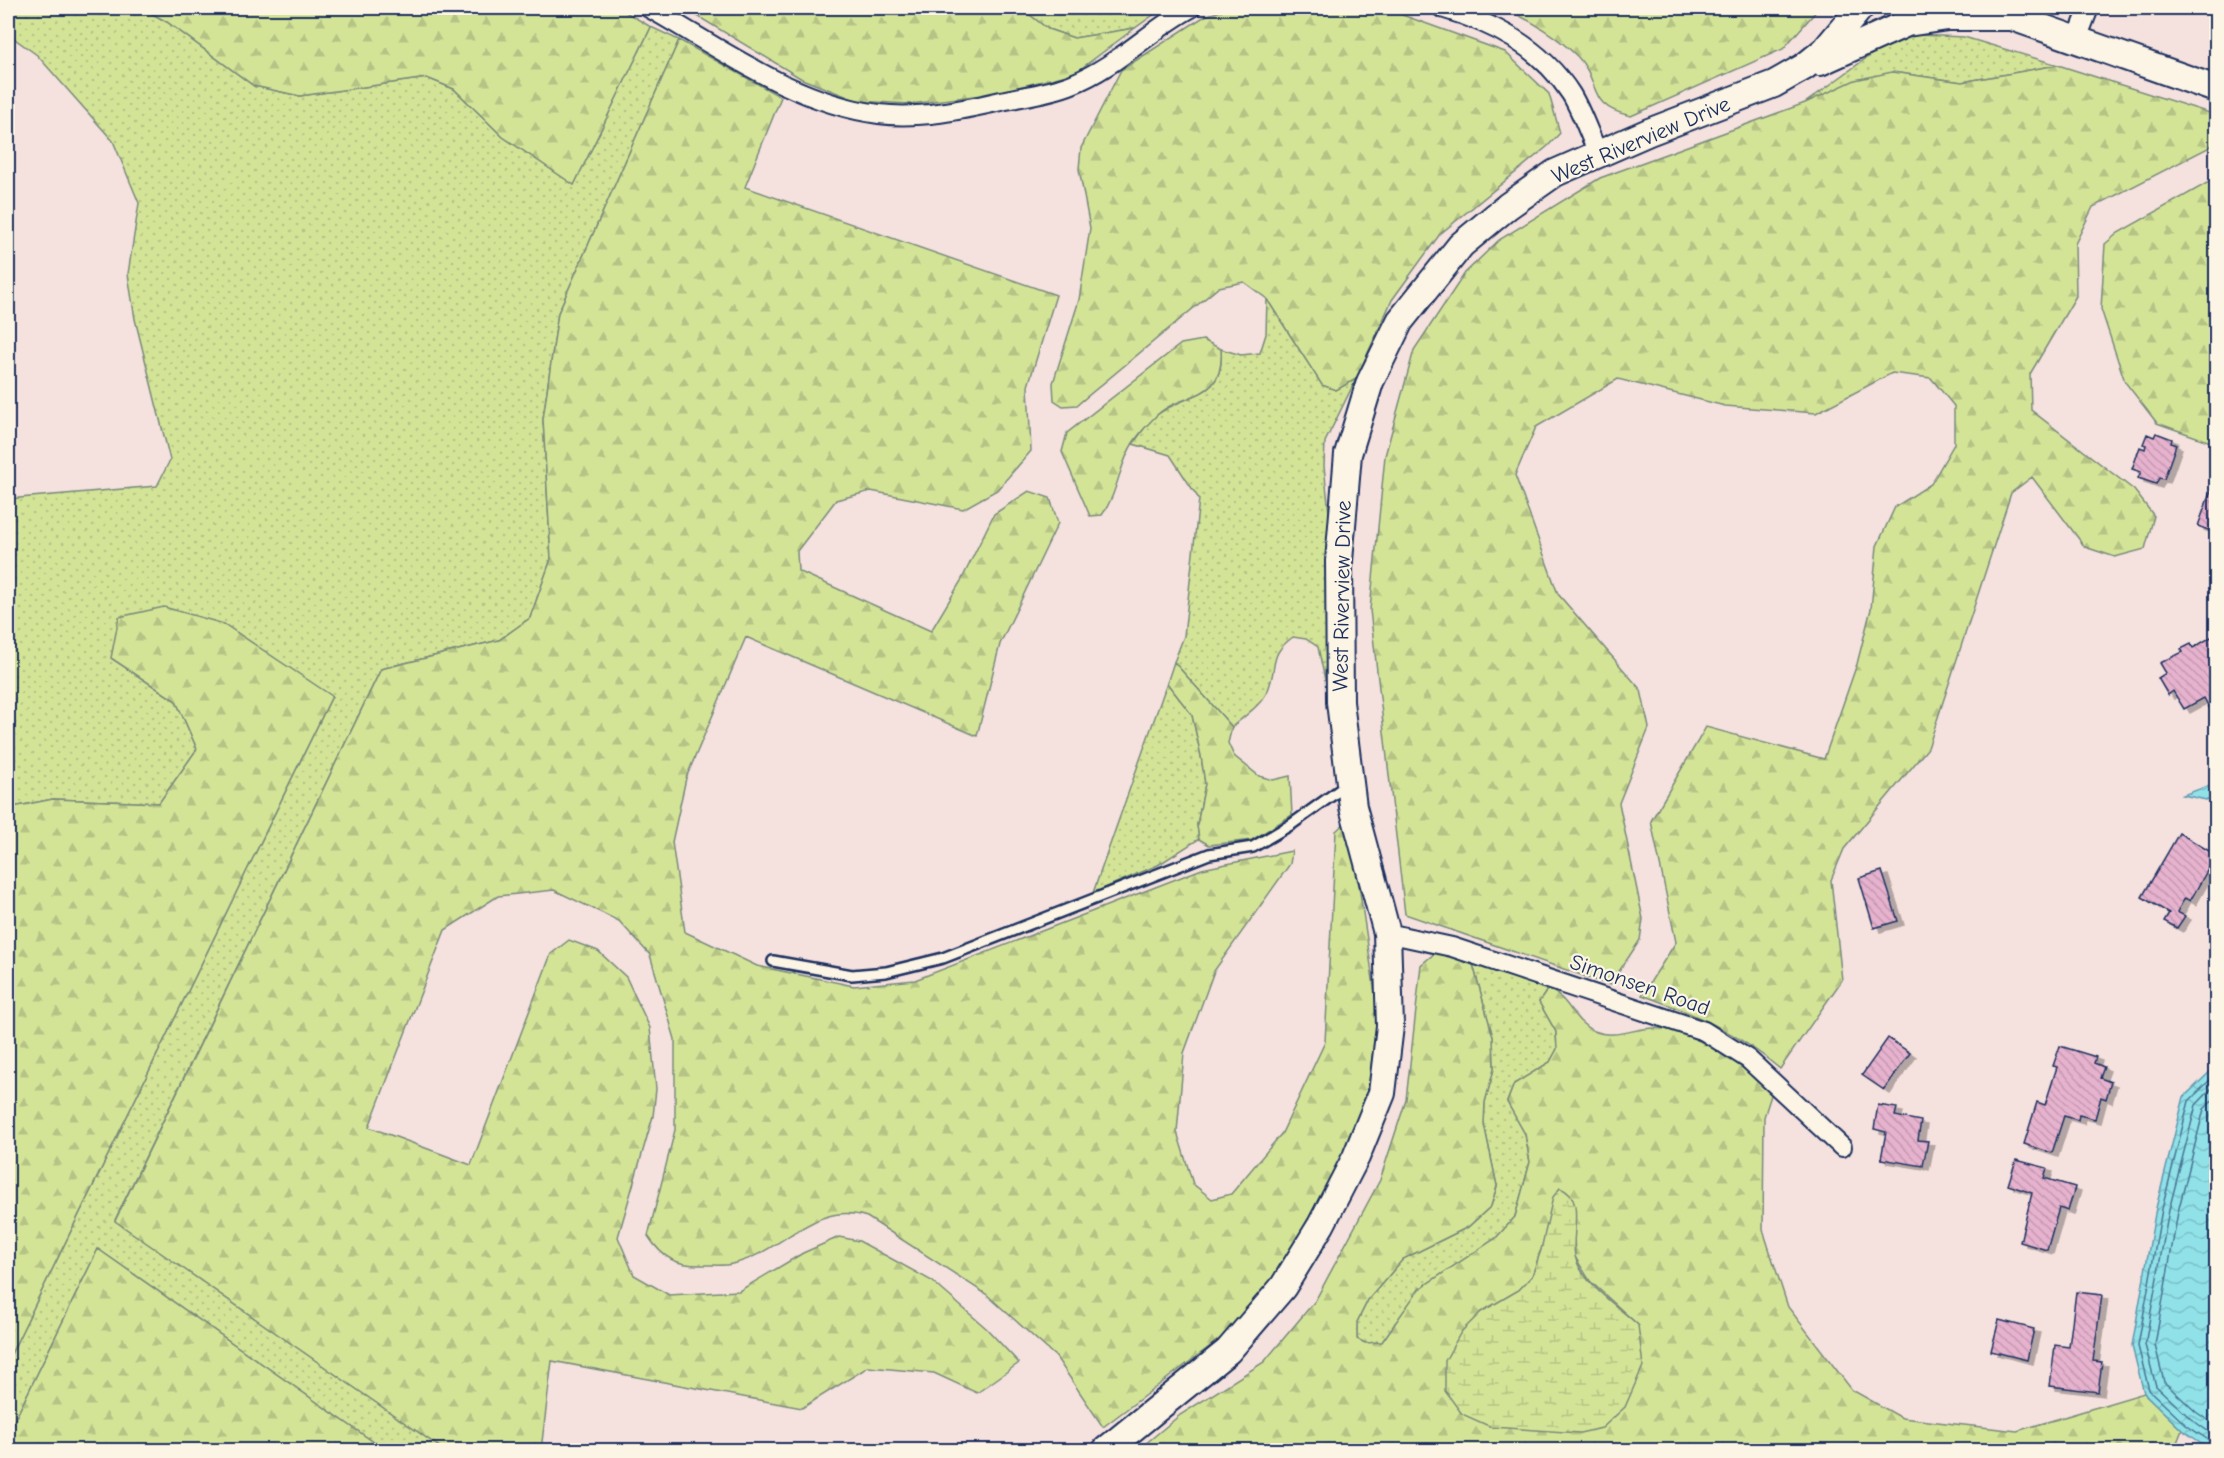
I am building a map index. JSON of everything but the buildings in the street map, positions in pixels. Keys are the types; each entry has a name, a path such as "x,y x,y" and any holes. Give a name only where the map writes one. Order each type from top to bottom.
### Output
{"street":[{"path":"649,8 794,90 835,106 881,115 922,115 969,109 1072,84 1102,68 1191,8"},
{"path":"1442,8 1476,18 1513,36 1545,62 1570,94 1598,153"},
{"name":"West Riverview Drive","path":"1106,1450 1228,1351 1282,1287 1321,1225 1356,1157 1382,1093 1390,1026 1387,933 1353,807 1340,702 1339,561 1348,453 1370,382 1400,321 1461,245 1508,206 1555,173 1598,153 1774,84 1804,67 1825,50 1860,8"},
{"path":"1987,8 2217,89"},
{"path":"2077,39 2089,8"},
{"path":"1774,84 1907,23 1948,17 2012,18"},
{"name":"Simonsen Road","path":"1387,933 1452,947 1704,1031 1748,1059 1842,1147"}],"lane":[{"path":"773,961 852,975 886,972 943,958 1209,854 1253,847 1292,824 1350,783"}],"green space":[{"path":"8,8 142,8 167,22 254,86 300,96 427,78 454,89 503,137 574,185 651,27 679,40 558,313 543,419 551,559 530,618 499,640 381,669 115,1220 444,1450 385,1450 98,1249 8,1434 8,1360 332,696 111,658 176,701 197,749 159,803 53,799 8,808 8,567 10,561 8,558 8,499 157,486 170,460 135,319 128,274 139,203 113,141 37,55 8,34"},
{"path":"142,8 619,8 651,27 574,185 503,137 454,89 427,78 300,96 254,86 167,22"},
{"path":"684,8 1021,8 1048,29 1074,38 1135,28 1075,73 990,94 910,104 858,101 802,79"},
{"path":"1021,8 1163,8 1135,28 1074,38 1048,29"},
{"path":"1230,8 1383,8 1505,52 1549,94 1560,133 1548,146 1440,234 1392,300 1356,379 1336,390 1322,385 1267,299 1244,282 1219,287 1077,405 1063,406 1054,400 1053,383 1079,300 1090,228 1079,169 1081,148 1121,70 1205,16"},
{"path":"1504,8 1819,8 1783,49 1631,116 1616,112 1600,100 1585,67 1570,49 1543,29"},
{"path":"1917,35 1964,37 2058,65 1962,82 1892,72 1805,103 1883,46"},
{"path":"679,40 781,97 745,187 1056,295 1028,386 1031,451 997,490 963,509 871,491 836,500 797,551 798,571 931,631 961,581 994,514 1029,491 1050,498 1058,523 1000,644 977,736 746,637 686,778 672,842 685,932 757,966 854,986 915,980 1202,869 1292,851 1290,864 1214,971 1184,1053 1177,1132 1193,1184 1212,1199 1231,1194 1282,1133 1325,1042 1336,831 1349,819 1378,1013 1367,1097 1345,1151 1275,1280 1221,1338 1103,1427 1056,1357 986,1294 867,1217 849,1213 831,1215 798,1230 766,1250 729,1265 686,1264 665,1256 648,1236 675,1130 675,1039 650,955 619,921 554,890 498,896 445,930 369,1127 471,1165 551,954 569,940 598,951 626,977 650,1028 656,1089 653,1116 618,1237 634,1275 669,1295 739,1291 803,1253 839,1237 859,1241 932,1281 986,1328 1019,1363 977,1393 934,1373 868,1367 802,1408 552,1361 541,1450 444,1450 115,1221 381,669 499,640 530,618 551,559 543,419 558,313"},
{"path":"2058,65 2216,115 2216,140 2210,147 2093,207 2075,244 2076,296 2030,374 2031,410 2134,490 2154,516 2145,549 2115,557 2085,547 2032,477 2011,493 1928,748 1844,849 1831,880 1842,980 1780,1069 1731,1034 1680,1009 1642,995 1676,942 1651,821 1706,727 1824,759 1857,664 1871,609 1877,546 1895,507 1931,484 1954,444 1954,406 1931,378 1892,373 1816,413 1725,406 1618,379 1536,427 1515,475 1558,594 1641,690 1649,728 1619,803 1643,919 1640,940 1610,985 1405,914 1370,610 1385,456 1414,350 1465,273 1499,240 1600,178 1805,103 1855,80 1892,72 1962,82"},
{"path":"2216,178 2216,444 2157,423 2125,382 2101,309 2105,244 2118,233"},
{"path":"1267,299 1322,385 1336,390 1356,379 1325,442 1324,466 1332,541 1325,680 1318,647 1306,639 1293,637 1285,643 1277,655 1265,696 1257,706 1232,727 1174,662 1184,636 1199,499 1170,455 1133,444 1157,415 1211,386 1221,365 1221,349 1241,355 1260,353 1266,334"},
{"path":"1203,340 1221,349 1220,367 1216,379 1209,388 1165,409 1154,418 1128,452 1112,498 1102,515 1090,516 1062,452 1067,433 1181,344"},
{"path":"164,607 224,624 332,696 8,1360 8,808 53,799 159,803 197,749 176,701 111,658 119,617"},
{"path":"1174,662 1232,727 1228,743 1234,756 1259,776 1273,780 1290,776 1292,815 1252,840 1209,845 1199,839 1197,825 1205,784 1192,715 1167,683"},
{"path":"1167,683 1192,715 1201,756 1205,784 1197,825 1199,839 1158,865 1093,893"},
{"path":"1448,952 1472,961 1493,1037 1494,1069 1485,1102 1484,1124 1497,1186 1491,1206 1468,1227 1403,1259 1368,1300 1357,1322 1357,1339 1365,1343 1382,1342 1419,1289 1496,1238 1515,1217 1530,1162 1525,1134 1507,1102 1514,1084 1550,1062 1557,1049 1556,1032 1539,1002 1548,989 1556,993 1581,1022 1594,1031 1618,1034 1657,1028 1688,1036 1734,1062 1772,1092 1764,1117 1763,1230 1788,1307 1852,1390 1902,1418 2017,1431 2144,1393 2182,1430 2174,1450 1138,1450 1180,1415 1264,1362 1315,1301 1380,1180 1406,1100 1421,965 1435,953","holes":["1574,1234 1575,1257 1590,1281 1638,1325 1481,1312 1519,1290 1532,1276 1541,1250"]},
{"path":"1472,961 1548,989 1539,1002 1556,1032 1557,1049 1550,1062 1514,1084 1507,1102 1525,1134 1530,1162 1515,1217 1496,1238 1420,1289 1382,1342 1365,1343 1357,1339 1357,1322 1368,1300 1403,1259 1468,1227 1491,1206 1497,1186 1484,1124 1485,1102 1494,1069 1493,1037"},
{"path":"1560,1188 1568,1193 1575,1208 1574,1247 1579,1266 1602,1294 1638,1325 1643,1366 1625,1407 1602,1428 1580,1433 1491,1427 1462,1414 1445,1391 1445,1361 1461,1332 1481,1312 1519,1290 1532,1276 1541,1250 1553,1197"},
{"path":"98,1249 385,1450 8,1450 8,1434"}],"water":[{"path":"2216,783 2216,802 2183,795"},
{"path":"2216,1066 2216,1450 2212,1450 2182,1430 2144,1393 2132,1346 2156,1208 2184,1097"}]}
